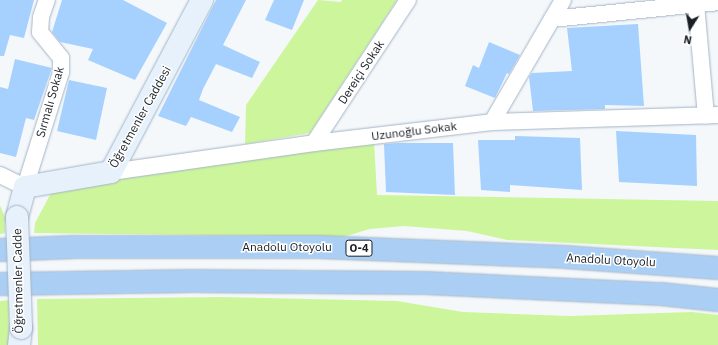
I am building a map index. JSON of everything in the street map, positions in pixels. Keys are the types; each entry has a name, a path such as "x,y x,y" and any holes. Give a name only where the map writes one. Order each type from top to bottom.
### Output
{"highway":[{"name":"Anadolu Otoyolu","path":"0,250 75,246 319,247 534,256 718,268"},
{"path":"0,284 177,281 425,283 661,294 718,300"}],"street":[{"name":"Sırmalı Sokak","path":"25,187 61,72 61,58 40,32 41,17 47,0"},
{"name":"Öğretmenler Caddesi","path":"25,187 111,172 202,0"},
{"name":"Dereiçi Sokak","path":"314,143 408,0"},
{"path":"492,122 563,0"},
{"path":"552,19 718,2"},
{"path":"696,4 712,116"},
{"name":"Uzunoğlu Sokak","path":"111,172 314,143 492,122 712,116"},
{"path":"0,175 25,187"},
{"name":"Öğretmenler Cadde","path":"20,336 17,217 25,187"}],"green space":[{"path":"318,0 341,2 342,0 397,0 310,133 245,144 246,105"},
{"path":"374,141 377,195 718,201 718,250 507,240 467,231 404,226 370,229 343,237 34,233 35,223 51,193 81,185"},
{"path":"0,205 5,218 5,233 0,234"},
{"path":"221,297 397,301 463,312 570,316 692,312 718,315 718,345 38,345 37,299"},
{"path":"10,300 9,345 0,345 0,301"}],"building":[{"path":"0,0 34,0 24,38 10,35 4,56 0,56"},
{"path":"62,0 123,0 167,23 135,80 88,60 93,49 60,42 52,32"},
{"path":"216,0 246,0 223,45 260,62 252,78 216,64 203,89 199,100 240,117 232,132 191,117 186,126 158,116"},
{"path":"274,0 304,0 292,30 265,20"},
{"path":"638,24 644,106 605,105 605,109 533,111 529,77 532,73 572,71 567,28"},
{"path":"489,42 520,55 509,74 507,73 495,98 465,86 473,65 479,68"},
{"path":"15,59 52,68 34,120 26,118 16,157 0,153 0,87 8,89"},
{"path":"69,80 107,88 96,140 57,131"},
{"path":"616,131 696,135 697,186 619,182"},
{"path":"515,136 580,138 582,190 510,185 510,192 481,190 478,140 515,140"},
{"path":"453,143 455,195 386,192 384,144"}]}
